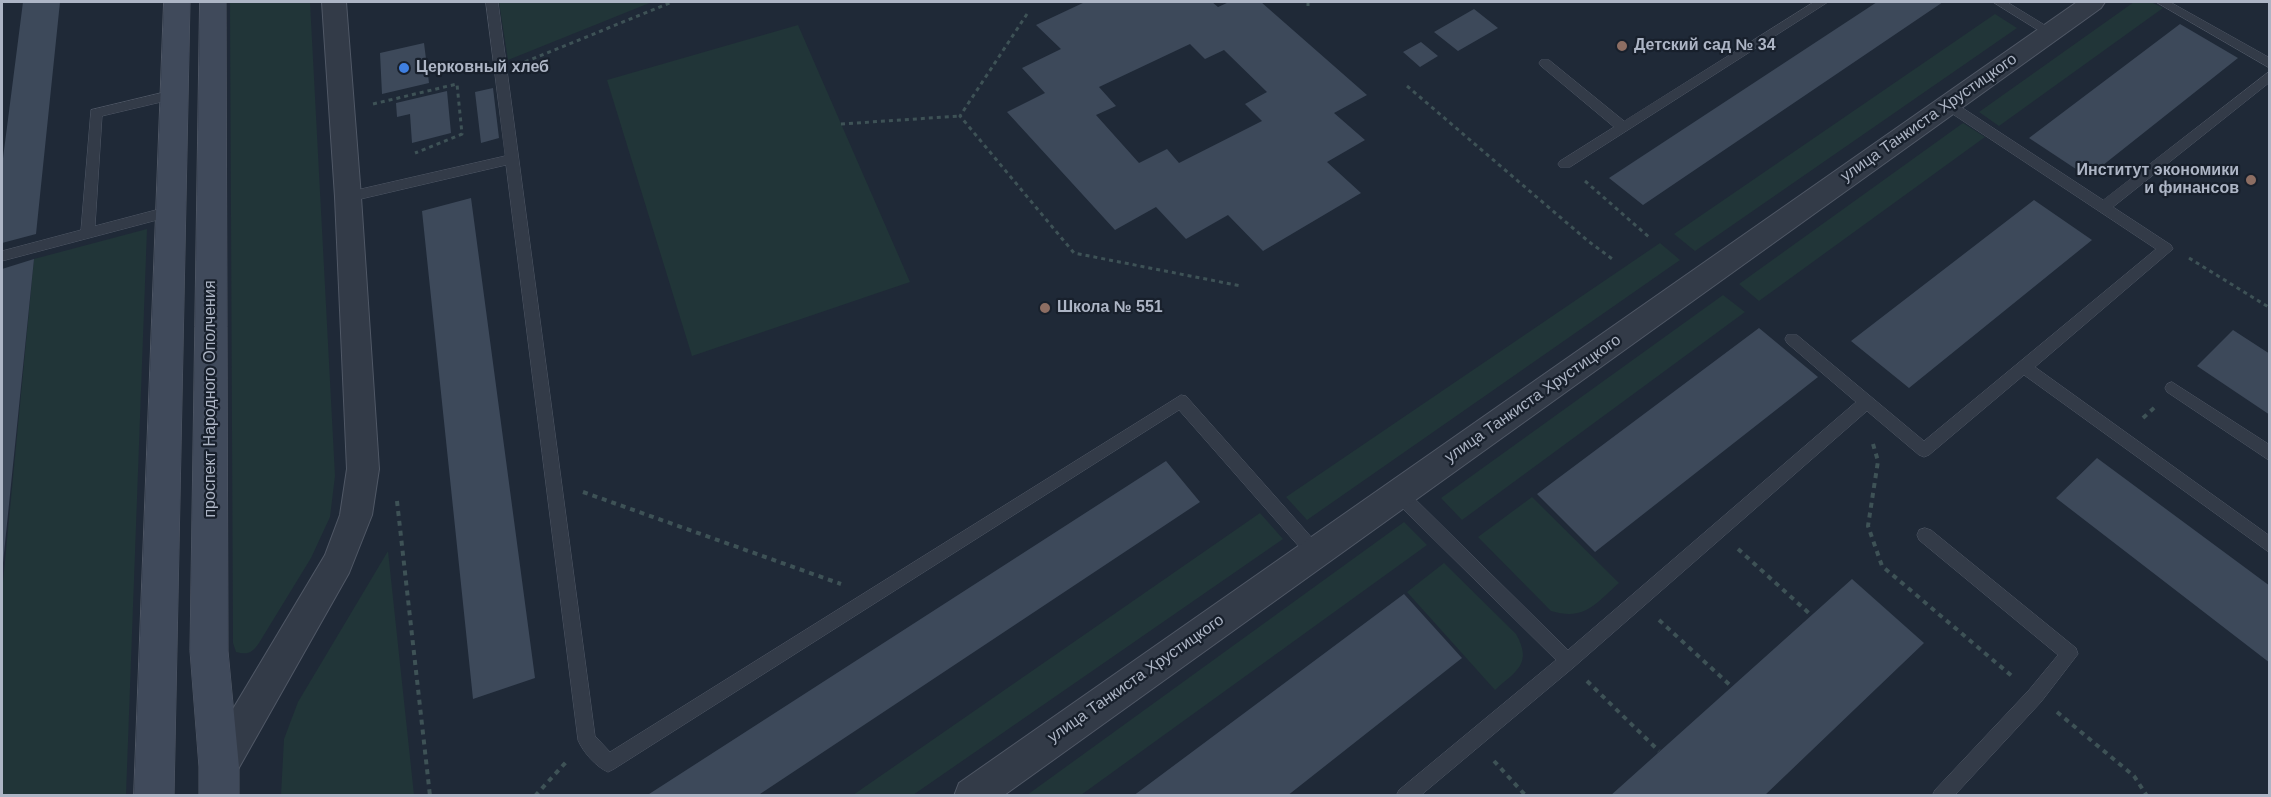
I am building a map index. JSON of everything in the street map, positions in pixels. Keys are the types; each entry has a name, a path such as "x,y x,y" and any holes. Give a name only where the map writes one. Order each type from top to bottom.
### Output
{"main road":[{"path":"154,795 177,2"},
{"name":"проспект Народного Ополчения","path":"213,2 209,651 219,781"}],"street":[{"path":"219,781 338,562 356,515 363,469 348,197 333,2"},
{"name":"улица Танкиста Хрустицкого","path":"972,795 2093,2"}],"lane":[{"path":"492,2 587,740 608,763 1181,402 1315,553"},
{"path":"1565,164 1822,2"},
{"path":"1999,2 2050,32"},
{"path":"2162,2 2270,64"},
{"path":"1545,63 1622,126"},
{"path":"2103,207 2270,75"},
{"path":"88,233 96,113 174,95"},
{"path":"1792,339 1865,406 1924,450 2166,249 1947,104"},
{"path":"348,197 513,159"},
{"path":"2,256 171,211"},
{"path":"2024,367 2270,546"},
{"path":"2172,388 2270,454"},
{"path":"1410,794 1865,406"},
{"path":"1399,494 1568,661"},
{"path":"1925,535 2070,654 2035,696 1941,795"}],"path":[{"path":"519,64 672,2"},
{"path":"960,116 1027,14"},
{"path":"366,106 457,84 462,134 411,154"},
{"path":"1407,86 1588,241 1615,261"},
{"path":"841,124 960,116"},
{"path":"960,116 1074,253 1241,286"},
{"path":"1565,164 1650,238"},
{"path":"2166,249 2197,261 2270,308"},
{"path":"2124,438 2172,388"},
{"path":"1865,406 1878,461 1868,526 1882,566 2035,696 2134,776 2146,795"},
{"path":"555,482 876,596"},
{"path":"1719,531 1811,615"},
{"path":"1637,600 1731,686"},
{"path":"1568,661 1659,752"},
{"path":"1473,738 1526,795"},
{"path":"535,795 541,793 587,740"}],"green space":[{"path":"230,2 310,2 335,476 330,517 311,558 259,643 247,653 236,652 233,643"},
{"path":"499,2 652,2 508,60"},
{"path":"2134,2 2151,2 2163,8 1999,126 1979,112"},
{"path":"1995,14 2017,28 1695,251 1674,234"},
{"path":"798,25 910,282 692,356 607,80"},
{"path":"1963,123 1985,137 1759,301 1739,284"},
{"path":"147,229 126,795 2,795 2,592 34,259"},
{"path":"1660,243 1680,260 1307,520 1286,497"},
{"path":"1723,295 1745,312 1462,520 1441,498"},
{"path":"1532,497 1619,583 1589,609 1573,614 1551,611 1478,537"},
{"path":"1260,513 1283,539 913,795 853,795"},
{"path":"1404,522 1427,545 1081,795 1027,795"},
{"path":"388,551 414,795 281,795 284,739 298,702"},
{"path":"1444,563 1516,634 1521,644 1523,653 1520,666 1495,690 1407,592"}],"building":[{"path":"23,2 60,2 36,234 2,243 2,166"},
{"path":"1085,2 1212,2 1218,7 1229,2 1261,2 1367,95 1334,113 1365,140 1327,162 1361,193 1263,251 1228,215 1186,239 1156,207 1115,230 1007,112 1045,93 1022,68 1061,49 1036,25","holes":["1190,44 1205,59 1224,50 1267,92 1245,104 1262,121 1179,163 1167,149 1139,163 1096,115 1116,106 1099,87"]},
{"path":"1877,2 1943,2 1643,205 1609,178"},
{"path":"1474,9 1498,28 1458,51 1434,32"},
{"path":"2180,24 2238,58 2088,177 2029,138"},
{"path":"1421,42 1438,56 1420,67 1403,52"},
{"name":"Церковный хлеб","path":"424,43 429,83 382,94 380,53"},
{"path":"493,88 499,138 481,143 475,92"},
{"path":"447,91 451,133 412,143 410,114 397,117 396,103"},
{"path":"471,198 535,678 473,699 422,211"},
{"path":"2034,200 2092,240 1909,388 1851,341"},
{"path":"34,259 3,563 2,563 2,269"},
{"path":"1759,328 1818,377 1595,552 1537,494"},
{"path":"2233,330 2270,354 2270,415 2197,366"},
{"path":"2097,458 2270,586 2270,663 2056,498"},
{"path":"1166,461 1200,502 757,796 646,796"},
{"path":"1852,579 1924,643 1764,796 1610,796"},
{"path":"1404,594 1462,658 1287,796 1133,796"}],"place":[{"name":"Детский сад № 34","path":"1622,46"},
{"name":"Церковный хлеб","path":"404,68"},
{"name":"Институт экономики и финансов","path":"2251,180"},
{"name":"Школа № 551","path":"1045,308"}]}
